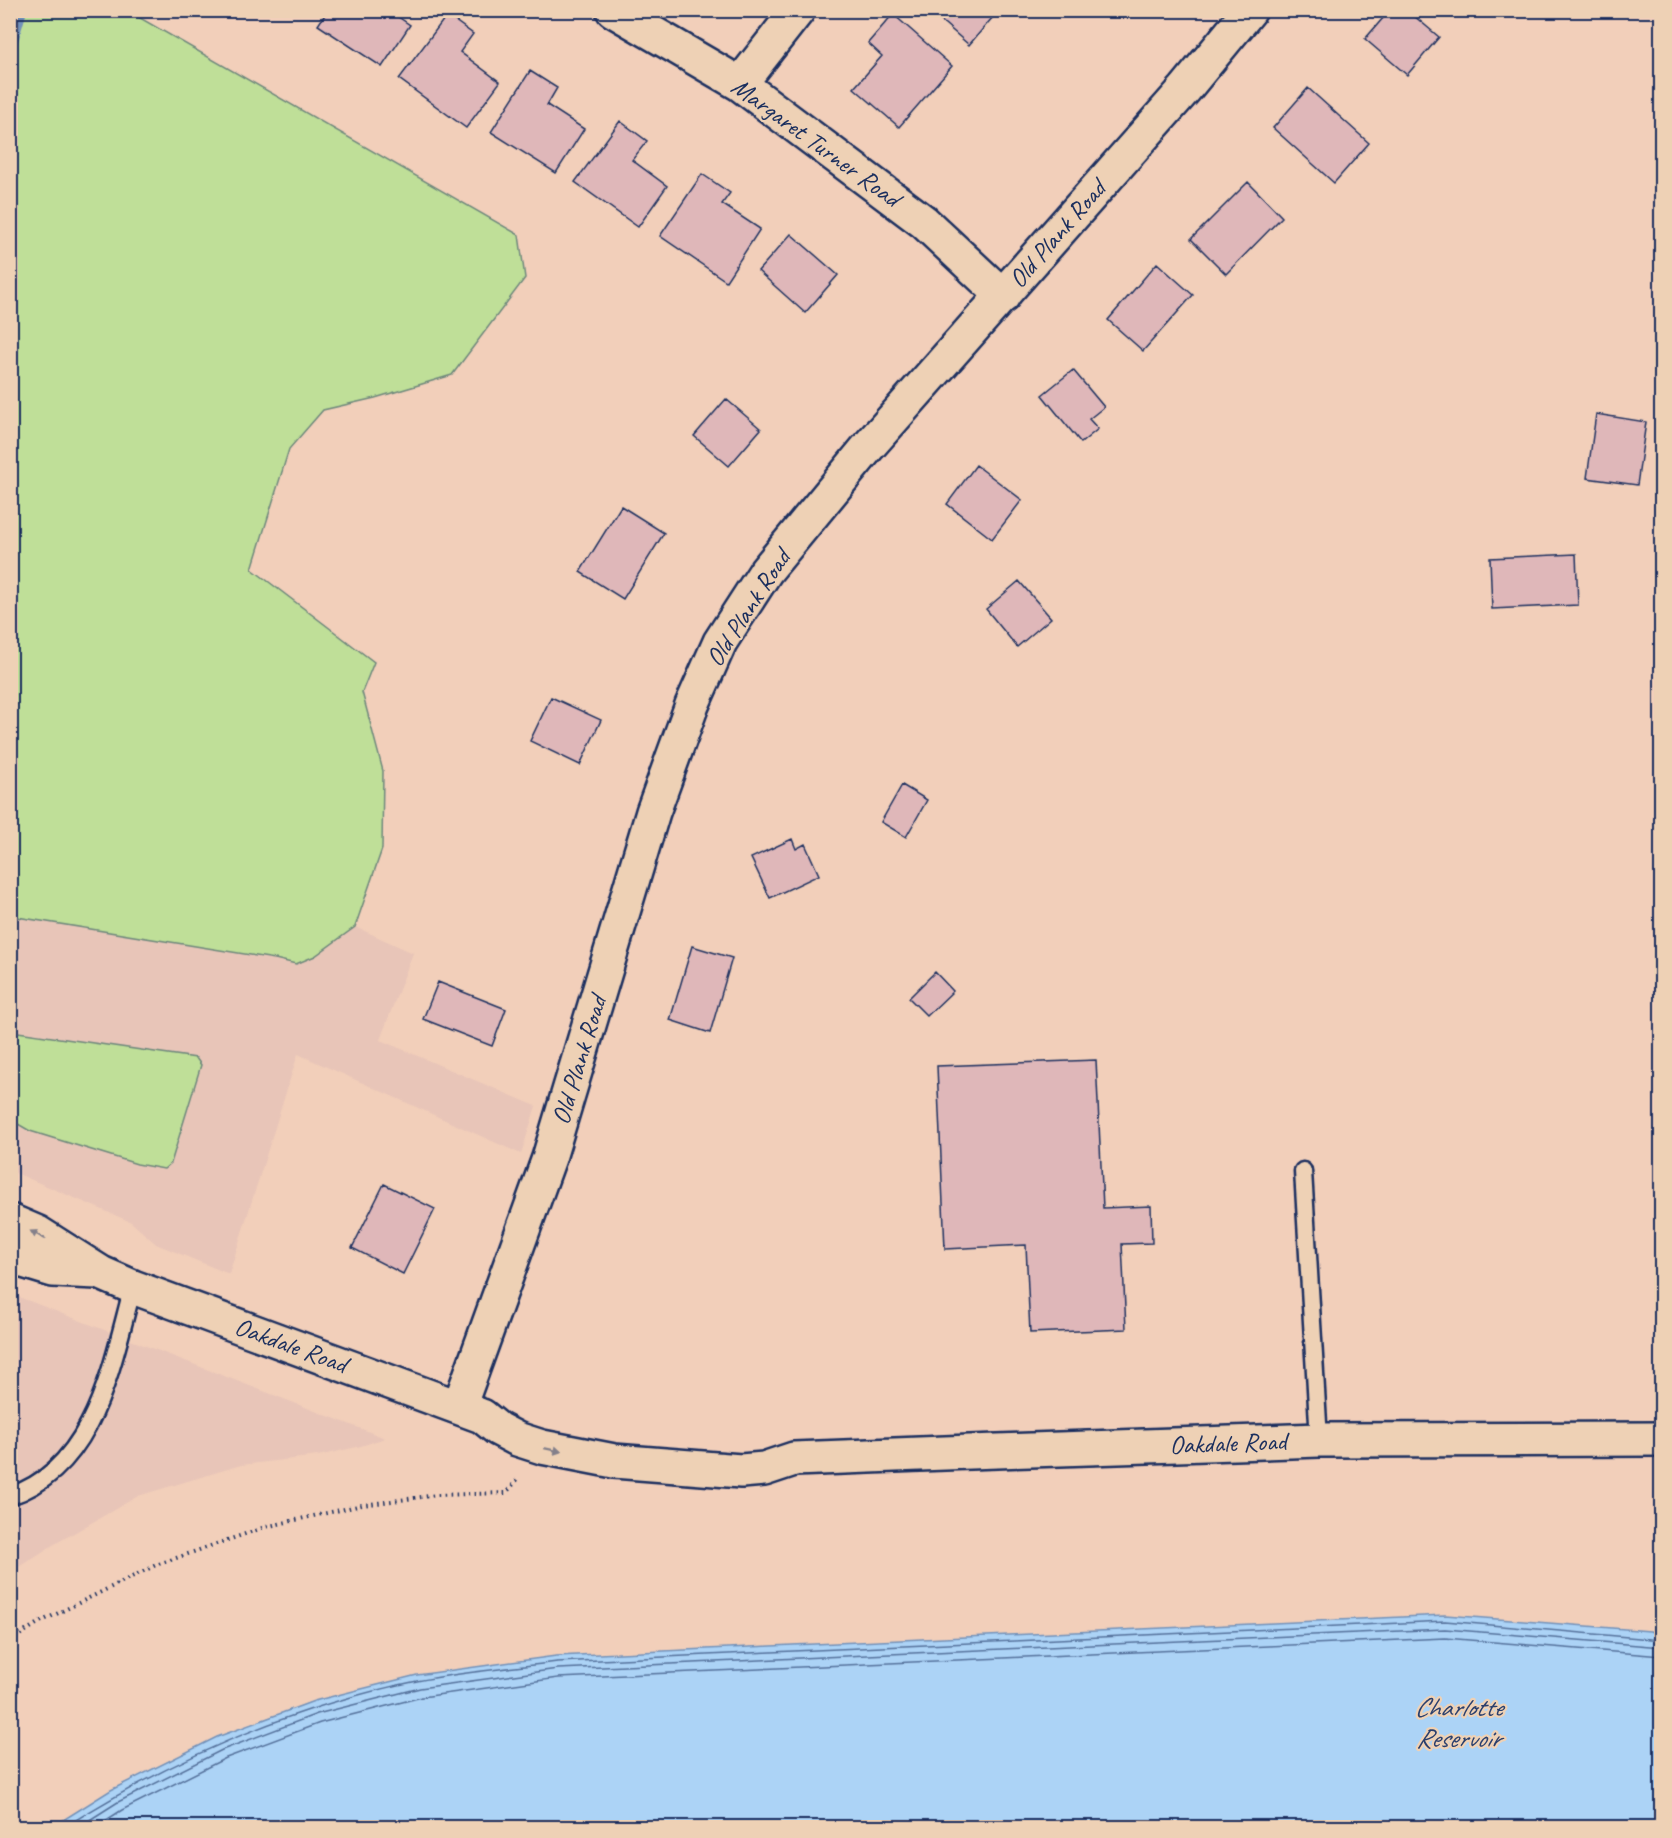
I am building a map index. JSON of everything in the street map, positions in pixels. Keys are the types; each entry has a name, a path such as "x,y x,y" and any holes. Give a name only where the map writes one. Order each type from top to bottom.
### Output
{"street":[{"name":"Margaret Turner Road","path":"613,10 740,84 924,222 1003,296"},
{"path":"740,84 798,10"},
{"name":"Old Plank Road","path":"470,1412 653,812 692,705 720,642 765,571 868,447 1185,89 1250,10"},
{"name":"Oakdale Road","path":"10,1221 38,1233 101,1273 133,1287 470,1412 624,1440 688,1448 763,1451 794,1459 1319,1440 1662,1438"},
{"name":"Oakdale Road","path":"10,1257 53,1270 101,1273"}],"lane":[{"path":"1303,1172 1319,1440"},
{"path":"10,1496 21,1493 44,1479 65,1461 86,1429 102,1396 133,1287"}],"path":[{"path":"10,1641 38,1623 156,1565 265,1527 362,1505 437,1495 506,1492 517,1480"}],"shaded area":[{"path":"10,384 374,662 288,896 413,953 380,1040 536,1106 521,1154 298,1054 229,1274 156,1244 131,1222 11,1171"},
{"path":"11,1294 385,1438 318,1456 241,1465 138,1496 11,1572"}],"green space":[{"path":"10,11 128,11 519,235 525,278 452,375 375,398 323,410 289,449 252,569 374,662 362,692 383,771 382,849 355,927 315,956 296,964 11,916"},
{"path":"11,1031 196,1058 201,1065 171,1163 164,1169 137,1164 30,1131 11,1120"}],"water":[{"name":"Charlotte Reservoir","path":"1445,1615 1650,1631 1661,1634 1661,1827 52,1827 111,1790 217,1737 314,1701 417,1675 556,1656"}],"building":[{"path":"328,10 388,10 410,25 382,67 318,25"},
{"path":"929,10 999,10 969,45"},
{"path":"1390,10 1407,10 1439,37 1407,75 1365,39"},
{"path":"893,14 952,66 899,127 854,88 882,56 868,43"},
{"path":"447,15 473,34 460,52 500,82 466,128 399,79"},
{"path":"530,71 557,88 547,105 584,129 556,173 491,132"},
{"path":"1308,88 1369,143 1334,183 1273,128"},
{"path":"620,121 647,141 632,160 667,186 638,227 575,182"},
{"path":"702,174 730,193 722,204 760,229 726,281 660,236"},
{"path":"1248,182 1282,217 1226,274 1191,239"},
{"path":"791,234 838,275 805,313 758,271"},
{"path":"1157,263 1193,295 1143,351 1108,320"},
{"path":"1073,370 1104,407 1089,419 1098,429 1081,443 1042,395"},
{"path":"726,399 761,429 729,466 694,436"},
{"path":"1596,414 1646,422 1637,485 1587,478"},
{"path":"976,465 1022,500 992,539 947,504"},
{"path":"621,506 664,533 623,599 580,572"},
{"path":"1576,554 1578,605 1492,609 1490,558"},
{"path":"1019,581 1051,618 1017,647 986,609"},
{"path":"551,697 601,720 580,765 530,741"},
{"path":"902,785 927,800 906,837 881,822"},
{"path":"792,839 796,849 805,844 819,875 770,898 751,858"},
{"path":"692,946 732,958 710,1033 670,1020"},
{"path":"935,972 953,991 927,1016 909,998"},
{"path":"438,982 506,1009 492,1046 423,1019"},
{"path":"1096,1060 1103,1208 1151,1206 1152,1243 1122,1244 1126,1329 1030,1333 1026,1245 945,1249 937,1066"},
{"path":"384,1184 435,1209 403,1274 352,1248"}],"waterway":[{"path":"10,51 22,10"}]}
